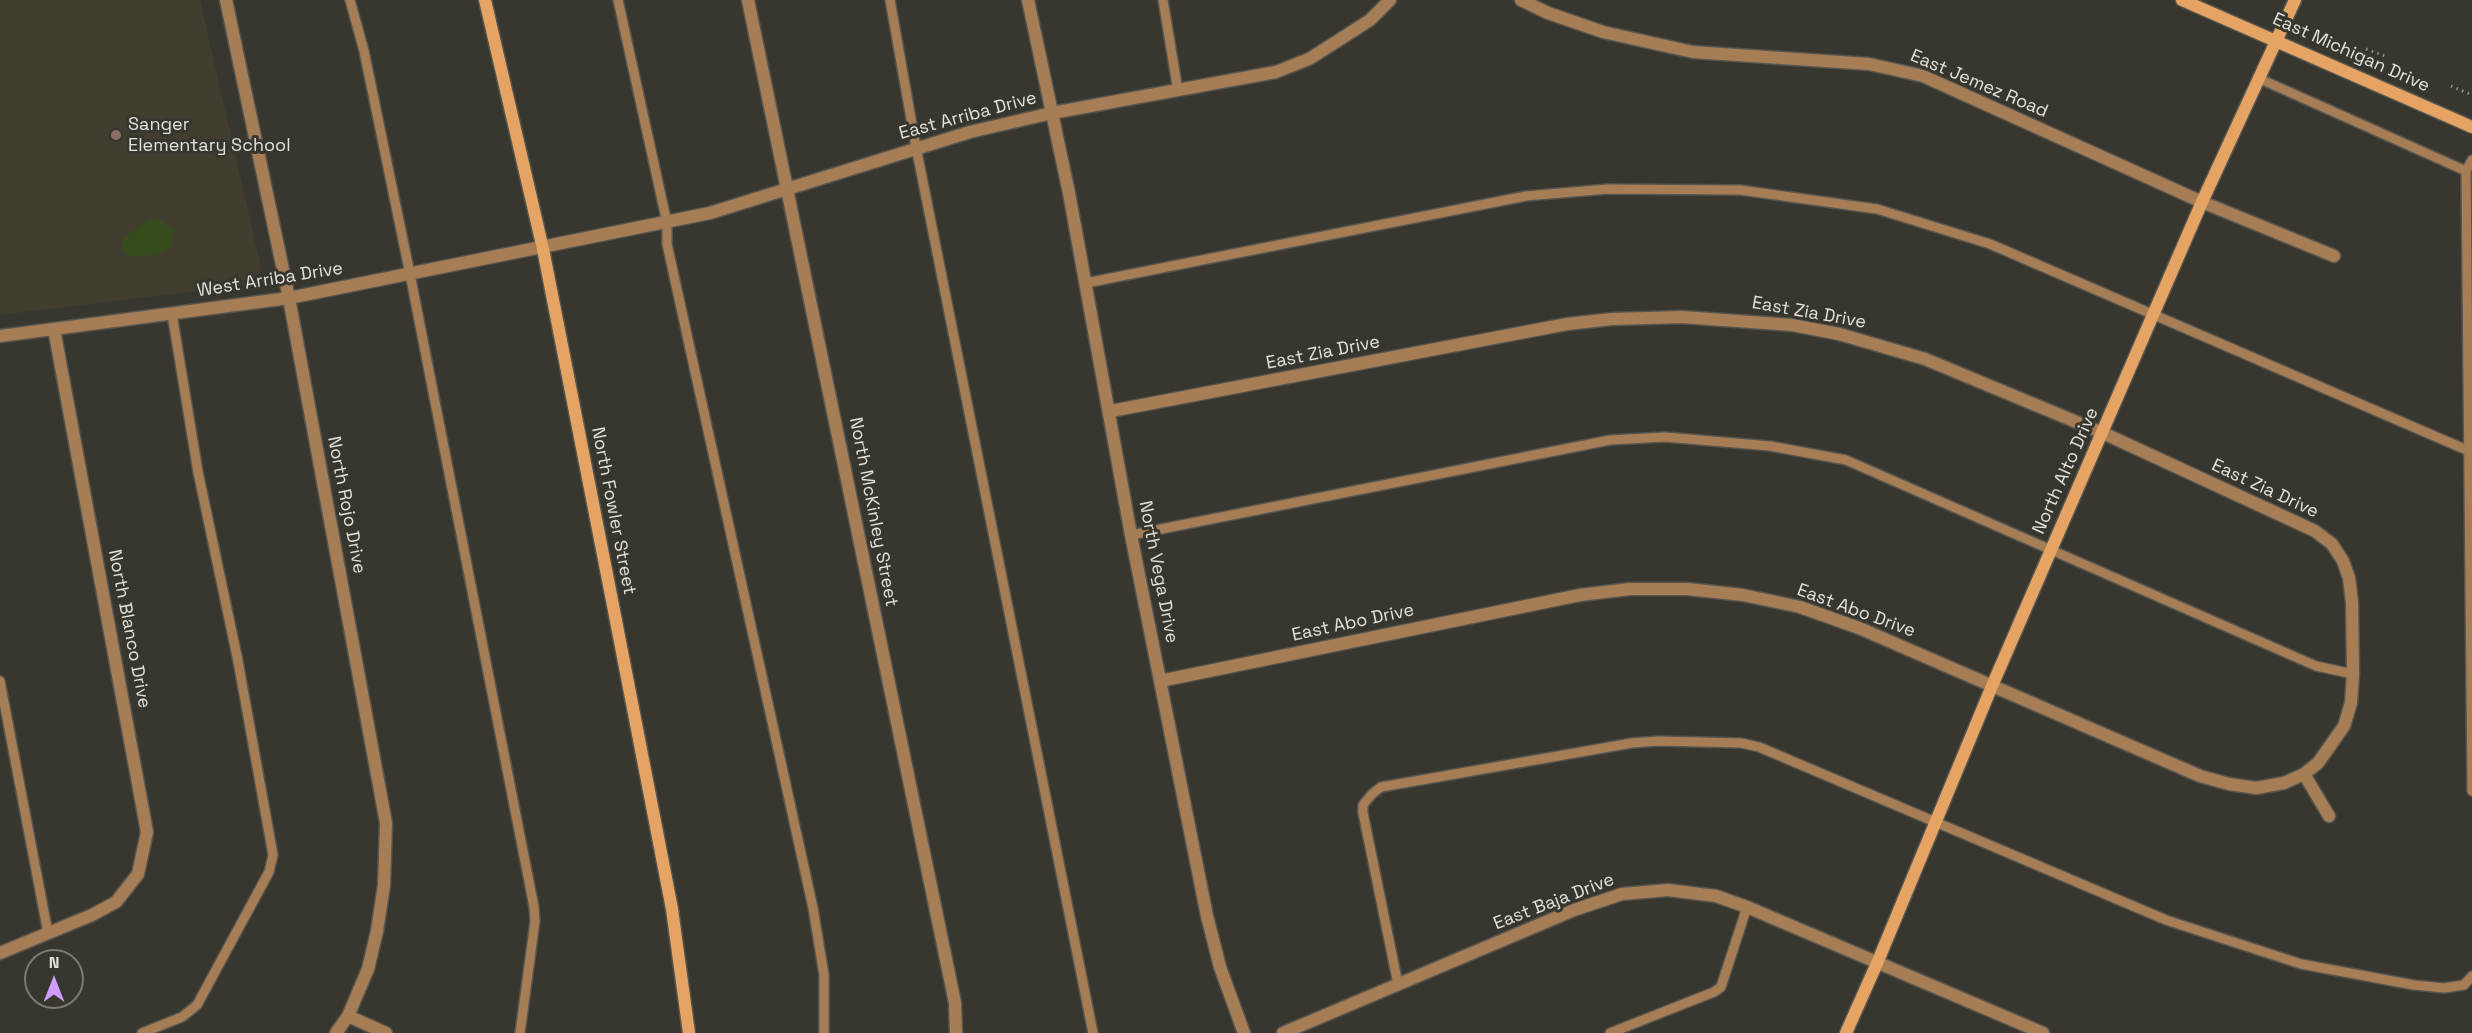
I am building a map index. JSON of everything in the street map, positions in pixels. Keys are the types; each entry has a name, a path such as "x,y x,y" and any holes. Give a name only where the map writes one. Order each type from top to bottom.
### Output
{"street":[{"name":"North Rojo Drive","path":"226,0 289,298 386,823 384,885 368,969 348,1016 336,1033"},
{"name":"North Fowler Street","path":"485,0 543,249 672,909 689,1033"},
{"name":"North McKinley Street","path":"748,0 790,190 955,1003 956,1033"},
{"name":"North Vega Drive","path":"1028,0 1086,283 1111,411 1131,535 1207,916 1220,967 1244,1033"},
{"name":"East Arriba Drive","path":"543,249 667,223 790,190 916,147 1052,113 1276,72 1309,58 1370,20 1390,0"},
{"name":"East Jemez Road","path":"1521,0 1548,13 1602,33 1694,52 1869,64 1923,76 2202,202 2334,256"},
{"name":"East Michigan Drive","path":"2182,0 2278,40 2472,127"},
{"name":"North Alto Drive","path":"1846,1033 1992,686 2202,202 2295,0"},
{"name":"West Arriba Drive","path":"0,336 289,298 543,249"},
{"name":"East Zia Drive","path":"1111,411 1528,330 1612,319 1682,317 1792,325 1877,344 1925,359 2103,433 2315,531 2332,544 2343,561 2349,578 2353,674"},
{"name":"North Blanco Drive","path":"0,953 92,915 116,902 138,874 147,832 54,329"},
{"name":"East Abo Drive","path":"1160,681 1580,595 1630,589 1687,588 1743,595 1800,607 1858,628 2164,761 2229,784 2256,788 2284,783 2304,774 2318,763 2344,726 2351,704 2353,674"},
{"path":"2304,774 2329,816"},
{"name":"East Baja Drive","path":"1283,1033 1574,910 1622,894 1646,890 1693,891 1747,907 2043,1033"},
{"path":"348,1016 386,1033"}],"lane":[{"path":"350,0 364,51 410,274 534,907 535,921 520,1033"},
{"path":"618,0 667,223 670,256 813,908 824,975 824,1033"},
{"path":"890,0 916,147 1093,1033"},
{"path":"1163,0 1178,91"},
{"path":"2258,78 2466,171"},
{"path":"2472,160 2466,171 2472,790"},
{"path":"1086,283 1526,196 1608,189 1740,190 1878,209 1990,244 2469,451"},
{"path":"142,1033 182,1017 197,1005 268,872 273,855 238,661 198,472 172,314"},
{"path":"1131,535 1610,440 1665,437 1770,446 1846,460 2316,666 2353,674"},
{"path":"0,681 48,933"},
{"path":"1398,984 1363,805 1381,787 1632,742 1741,743 1759,747 2166,920 2301,964 2434,987 2464,985 2472,976"},
{"path":"1610,1033 1714,992 1721,987 1747,907"}],"path":[{"path":"2366,49 2388,57"},
{"path":"2451,86 2472,94"}],"shaded area":[{"name":"Sanger Elementary School","path":"0,0 200,0 262,271 255,284 0,315"}],"green space":[{"path":"150,219 159,219 174,230 171,247 155,255 128,257 122,248 124,238"}],"place":[{"name":"Sanger Elementary School","path":"116,135"}]}
